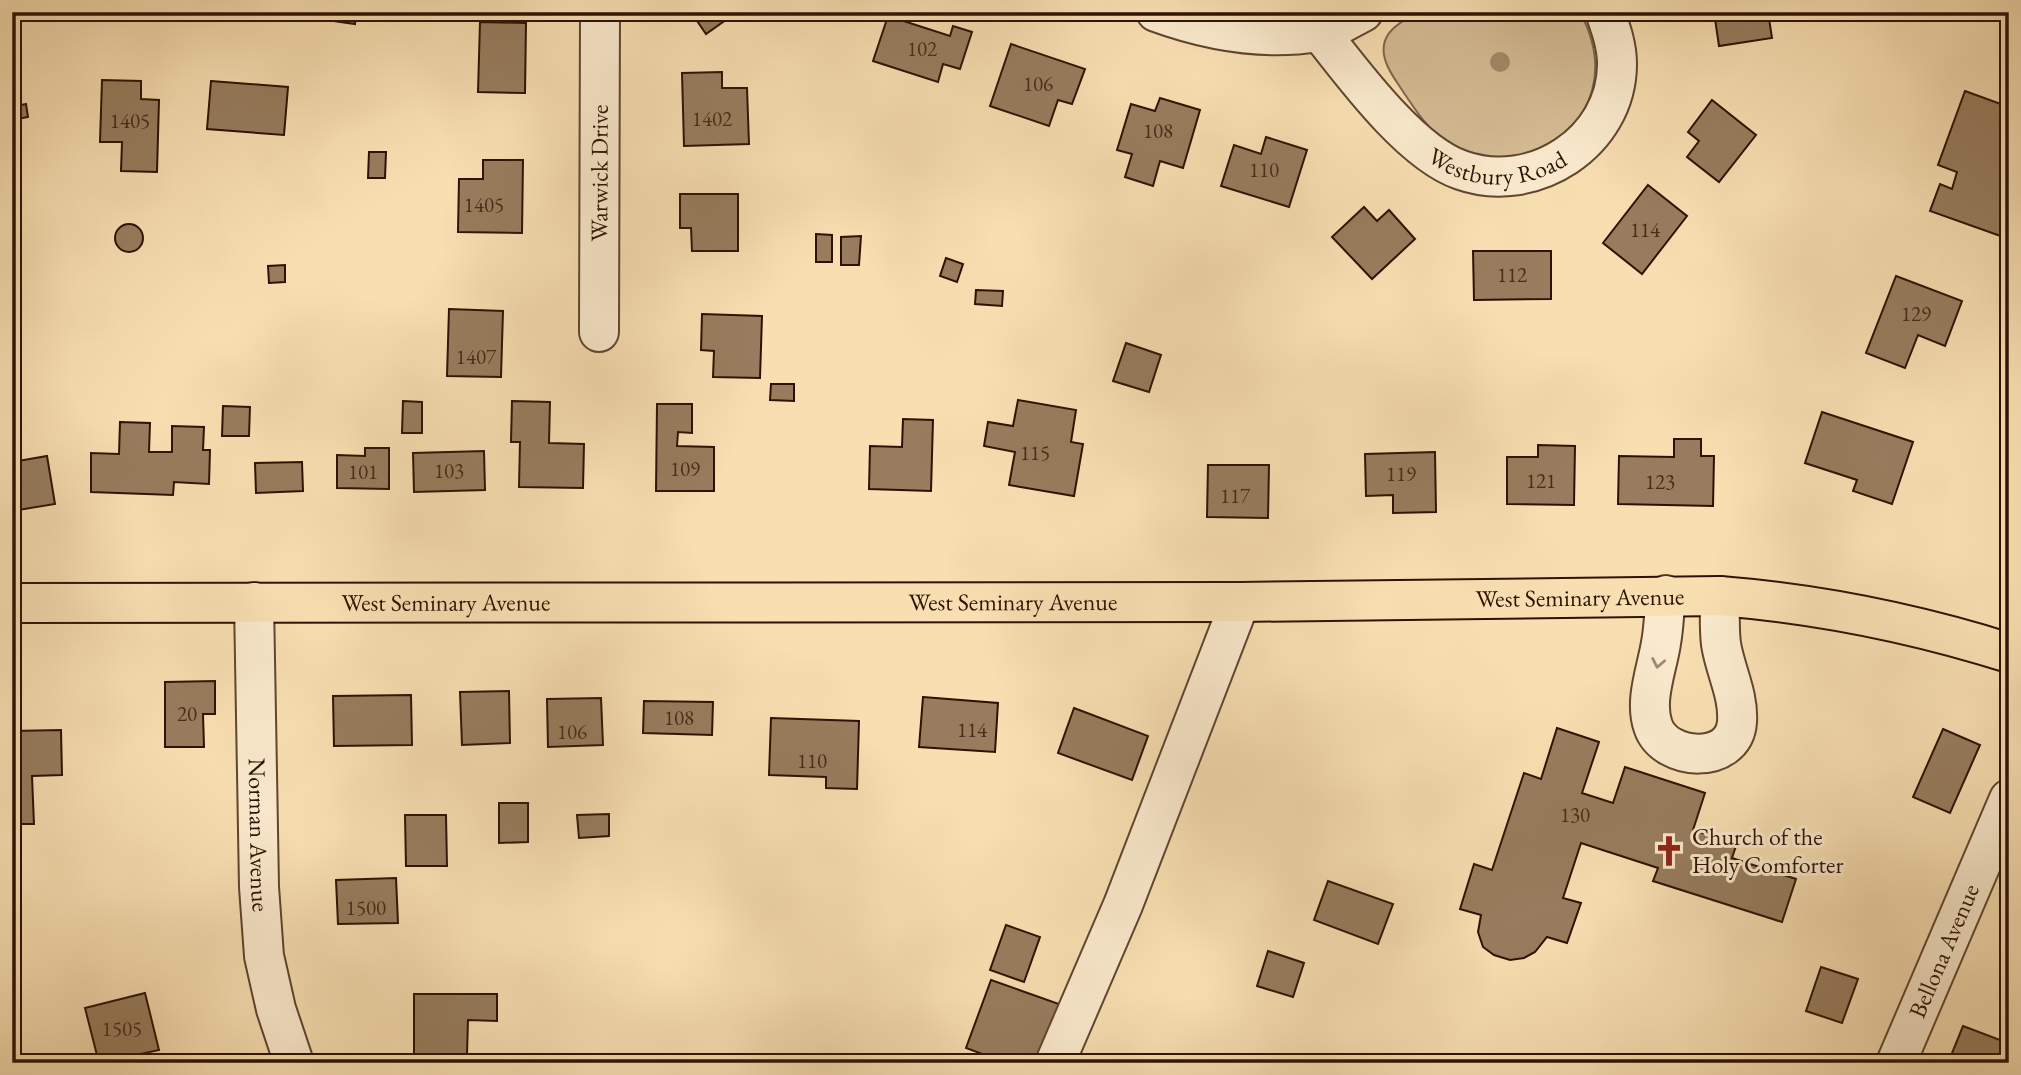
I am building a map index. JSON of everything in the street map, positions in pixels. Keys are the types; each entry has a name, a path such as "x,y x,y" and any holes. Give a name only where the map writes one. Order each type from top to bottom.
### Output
{"main road":[{"name":"West Seminary Avenue","path":"12,603 1240,602 1720,596 1785,601 1896,621 2009,653"}],"street":[{"name":"Warwick Drive","path":"599,332 600,12"},
{"path":"1156,12 1192,25 1241,34 1320,32 1363,12"},
{"name":"Westbury Road","path":"1320,32 1351,72 1412,138 1434,156 1461,171 1494,176 1530,174 1561,162 1591,135 1610,103 1617,65 1612,32 1605,12"},
{"path":"1666,595 1662,639 1648,706 1654,729 1670,746 1694,755 1715,752 1725,745 1732,739 1737,723 1735,700 1721,643 1720,596"},
{"name":"Norman Avenue","path":"254,602 259,887 264,956 275,1009 294,1063"},
{"path":"1055,1063 1123,905 1240,602"},
{"name":"Bellona Avenue","path":"1896,1063 2009,799"}],"shaded area":[{"path":"1416,12 1580,12 1591,37 1595,75 1589,100 1574,129 1543,151 1508,159 1471,154 1454,148 1440,138 1412,105 1385,58 1384,45 1388,34"}],"building":[{"path":"306,12 356,12 355,24 305,17"},
{"path":"691,12 737,12 706,34"},
{"path":"1714,12 1768,12 1772,38 1719,46"},
{"path":"888,16 950,36 953,26 972,32 960,69 943,64 938,82 873,61"},
{"path":"480,22 526,23 525,93 478,92"},
{"path":"1011,44 1085,69 1072,104 1058,100 1049,126 990,106"},
{"path":"722,72 722,88 747,88 749,144 684,146 682,73"},
{"path":"102,80 141,81 141,99 159,100 157,172 121,171 122,142 100,142"},
{"path":"211,81 288,87 284,135 207,129"},
{"path":"1965,91 2009,107 2009,239 1930,211 1940,184 1952,189 1957,172 1938,165"},
{"path":"1160,98 1200,110 1183,168 1160,161 1153,186 1125,177 1132,154 1117,150 1131,104 1155,111"},
{"path":"1712,100 1756,135 1719,182 1687,157 1699,141 1688,132"},
{"path":"26,104 28,117 12,120 12,107"},
{"path":"1266,137 1307,150 1289,207 1221,186 1234,145 1261,154"},
{"path":"369,152 386,152 385,178 368,178"},
{"path":"483,160 523,160 522,233 458,232 459,179 483,179"},
{"path":"1648,185 1687,216 1642,274 1603,243"},
{"path":"680,194 738,194 738,251 692,251 691,228 680,228"},
{"path":"1364,207 1377,221 1389,210 1415,239 1372,279 1332,237"},
{"path":"129,224 139,228 143,238 139,248 129,252 119,248 115,238 119,228"},
{"path":"816,234 832,235 832,262 816,262"},
{"path":"861,236 859,265 841,265 841,237"},
{"path":"1473,251 1551,251 1551,299 1474,300"},
{"path":"946,258 963,264 957,282 940,276"},
{"path":"285,265 285,282 269,283 268,266"},
{"path":"1896,276 1962,301 1945,346 1918,335 1905,368 1866,353"},
{"path":"976,290 1003,291 1002,306 975,304"},
{"path":"449,309 503,311 501,377 447,376"},
{"path":"702,314 762,316 760,378 713,377 714,351 701,350"},
{"path":"1126,343 1161,355 1149,392 1113,381"},
{"path":"771,384 794,384 794,401 770,400"},
{"path":"1018,400 1076,410 1071,442 1083,444 1074,496 1009,485 1015,452 984,446 988,422 1013,426"},
{"path":"403,401 422,402 422,433 402,433"},
{"path":"512,401 550,402 549,443 584,444 583,488 519,487 520,442 511,442"},
{"path":"657,404 692,404 692,433 678,432 677,446 714,447 714,491 656,491"},
{"path":"223,406 250,407 249,436 222,436"},
{"path":"1822,412 1913,442 1892,504 1853,491 1857,480 1805,463"},
{"path":"903,419 933,420 931,491 869,489 870,446 902,447"},
{"path":"120,422 150,423 149,452 172,452 172,426 204,427 203,450 210,450 209,484 174,482 173,495 91,492 91,453 119,454"},
{"path":"1674,439 1701,439 1701,456 1714,456 1713,506 1618,504 1619,456 1674,457"},
{"path":"1538,445 1575,446 1574,505 1507,504 1507,457 1538,457"},
{"path":"365,448 389,448 389,489 337,488 337,455 365,456"},
{"path":"484,451 485,490 414,492 413,453"},
{"path":"1435,452 1436,512 1393,513 1393,495 1366,496 1365,454"},
{"path":"47,456 55,504 12,511 12,462"},
{"path":"302,462 303,491 256,493 255,463"},
{"path":"1208,465 1269,465 1268,518 1207,517"},
{"path":"215,681 215,714 203,714 204,747 165,747 165,682"},
{"path":"509,691 510,743 462,745 460,692"},
{"path":"411,695 412,745 334,746 333,696"},
{"path":"923,697 998,703 995,752 919,747"},
{"path":"601,698 603,745 548,747 547,699"},
{"path":"644,701 713,702 712,735 643,733"},
{"path":"1074,708 1148,736 1132,780 1058,753"},
{"path":"771,718 859,721 857,789 826,788 826,777 769,775"},
{"name":"Church of the Holy Comforter","path":"1557,728 1599,742 1582,793 1613,803 1625,767 1705,793 1693,830 1737,843 1732,858 1796,879 1782,922 1653,881 1658,868 1581,843 1563,898 1581,903 1567,943 1547,937 1535,952 1524,958 1510,960 1494,955 1483,947 1478,932 1481,915 1460,909 1474,864 1492,870 1524,773 1541,779"},
{"path":"1943,729 1980,745 1950,813 1913,797"},
{"path":"61,730 62,775 32,776 34,824 12,824 12,731"},
{"path":"499,803 528,803 528,842 499,843"},
{"path":"609,814 609,836 579,838 577,815"},
{"path":"405,815 446,815 447,866 406,866"},
{"path":"396,878 398,923 338,924 336,880"},
{"path":"1328,881 1393,904 1378,944 1314,920"},
{"path":"1006,925 1040,937 1024,982 990,970"},
{"path":"1268,951 1304,963 1293,997 1257,986"},
{"path":"1821,967 1858,979 1842,1023 1806,1011"},
{"path":"991,980 1059,1004 1037,1063 1006,1063 966,1048"},
{"path":"145,993 159,1050 99,1063 85,1008"},
{"path":"414,994 497,994 497,1021 468,1020 467,1054 414,1054"},
{"path":"1963,1026 2008,1043 2000,1063 1948,1063"},
{"path":"1766,1055 1778,1063 1761,1063"}],"place":[{"name":"Church of the Holy Comforter","path":"1669,851"}]}
